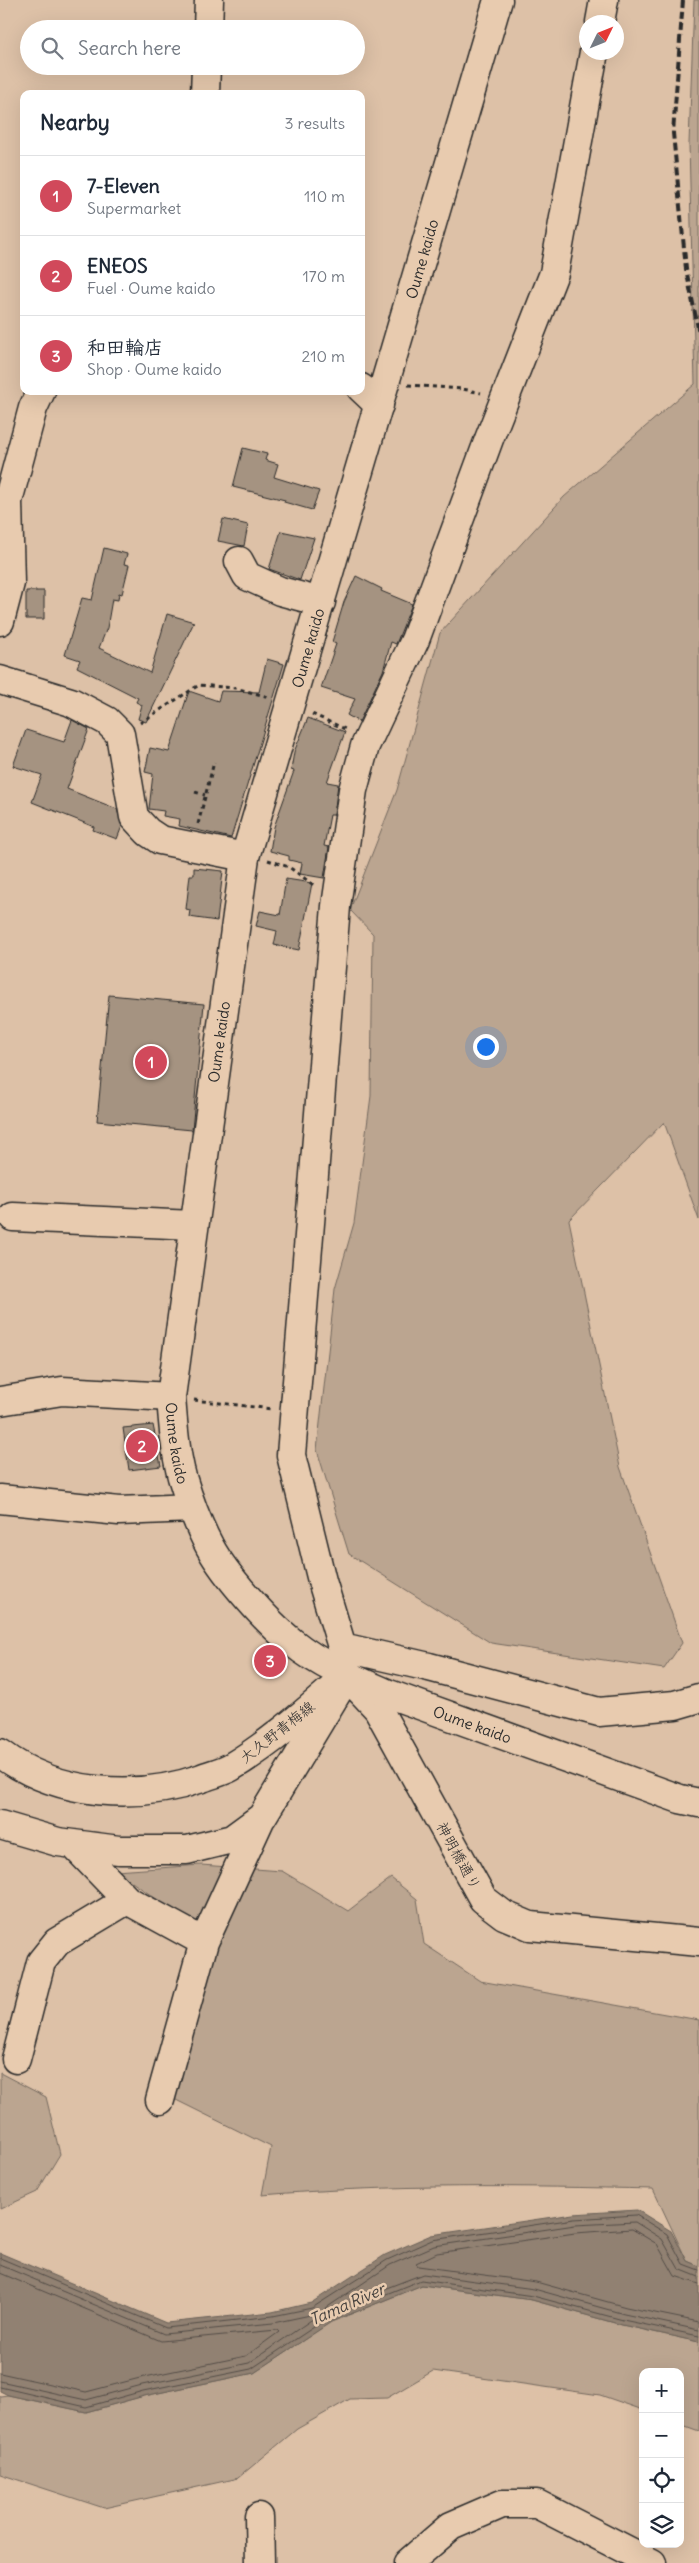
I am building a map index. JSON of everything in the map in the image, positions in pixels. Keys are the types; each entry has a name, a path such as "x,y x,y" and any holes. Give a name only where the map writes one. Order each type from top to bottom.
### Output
{"main road":[{"path":"208,20 209,0"},
{"name":"Oume kaido","path":"498,0 375,392 321,602 292,705 245,857 171,1397 181,1475 192,1508 210,1548 250,1600 293,1642 347,1676 389,1694 680,1799 699,1804"},
{"path":"601,15 604,0"},
{"path":"160,2100 204,1942 262,1817 347,1676 342,1647 322,1581 291,1455 336,906 353,790 369,739 415,640 554,273 593,60"},
{"path":"205,90 206,75"},
{"path":"0,621 10,583 8,502 33,408 39,395"},
{"path":"239,561 247,576 280,591 321,602"},
{"path":"0,680 78,705 107,721 120,734 134,818 148,832 160,840 245,857"},
{"path":"13,1217 194,1225"},
{"path":"0,1401 62,1391 171,1397"},
{"path":"0,1499 119,1511 192,1508"},
{"path":"342,1647 429,1667 599,1712 675,1706 699,1698"},
{"name":"大久野青梅線","path":"0,1753 13,1762 50,1779 87,1789 134,1793 182,1785 229,1768 269,1742 347,1676"},
{"name":"神明橋通り","path":"347,1676 378,1709 483,1899 504,1915 530,1926 699,1942"},
{"path":"0,1825 73,1844 120,1850 187,1850 232,1839 262,1817"},
{"path":"73,1844 127,1900 204,1942"},
{"path":"16,2059 41,1962 57,1942 127,1900"},
{"path":"408,2563 451,2526 502,2504 537,2504 652,2563"},
{"path":"259,2517 260,2563"}],"path":[{"path":"375,392 463,389 505,399"},
{"path":"120,734 159,712 190,689 199,685 235,688 292,705 369,739"},
{"path":"194,847 214,762"},
{"path":"195,792 205,795"},
{"path":"245,857 263,859 290,867 316,887 336,906"},
{"path":"171,1397 295,1411"}],"shaded area":[{"path":"694,0 699,0 699,1220 664,1122 569,1220 620,1467 682,1643 664,1669 491,1643 349,1554 317,1450 335,1289 354,1223 371,1096 373,934 350,910 397,790 440,633 564,497 695,384 689,144"},
{"path":"201,1865 282,1871 348,1911 391,1878 417,1899 424,1944 480,1981 699,2020 699,2266 687,2261 653,2189 409,2187 262,2195 271,2147 174,2099 216,1940 116,1871"},
{"path":"0,2073 46,2097 60,2154 37,2192 0,2209"},
{"path":"422,2285 532,2300 622,2325 699,2342 699,2431 684,2425 684,2368 639,2368 639,2409 600,2395 433,2371 387,2398 350,2399 297,2429 238,2478 104,2508 0,2474 0,2396 8,2395 86,2412 144,2396 254,2373 331,2322"}],"water":[{"name":"Tama River","path":"637,2210 671,2231 687,2261 699,2266 699,2342 622,2325 532,2300 422,2285 331,2322 254,2373 144,2396 86,2412 8,2395 0,2391 0,2253 166,2323 272,2312 311,2303 385,2255 431,2235 573,2214"}],"building":[{"path":"243,448 267,454 265,460 278,464 274,477 319,491 312,510 284,502 285,500 233,487"},
{"path":"223,519 248,525 244,546 218,541"},
{"path":"281,531 314,538 300,580 269,569"},
{"path":"104,548 127,554 124,564 129,565 122,594 119,593 118,600 112,599 107,628 99,648 150,673 167,614 194,622 146,722 138,719 142,705 136,702 138,698 77,667 80,660 65,655 82,598 92,600"},
{"path":"356,576 382,589 381,591 412,604 396,644 391,642 383,671 359,722 347,715 355,699 321,688 336,644 332,642 344,602"},
{"path":"26,591 44,591 44,619 26,619"},
{"path":"267,659 284,664 231,838 179,826 180,819 163,816 164,811 149,809 153,774 145,772 150,748 169,752 189,691 218,701 221,691 259,692"},
{"path":"308,718 345,732 327,782 338,784 334,815 330,815 324,846 329,847 324,878 300,874 302,863 289,860 289,856 270,851 274,827 294,771 291,770 294,752"},
{"path":"72,720 89,729 67,789 117,809 122,826 117,839 93,830 94,827 32,802 42,775 13,766 26,730 64,742"},
{"path":"194,868 223,871 217,921 189,917 190,910 186,909 190,875 194,875"},
{"path":"286,879 312,883 299,950 274,945 277,931 256,926 260,911 280,915"},
{"path":"109,995 204,1004 192,1130 97,1121"},
{"path":"153,1425 161,1466 129,1470 123,1428"}],"railway":[{"path":"683,0 673,133 686,269 699,333"}],"place":[{"name":"7-Eleven","path":"151,1062"},
{"name":"ENEOS","path":"142,1446"},
{"name":"和田輪店","path":"270,1661"}]}
